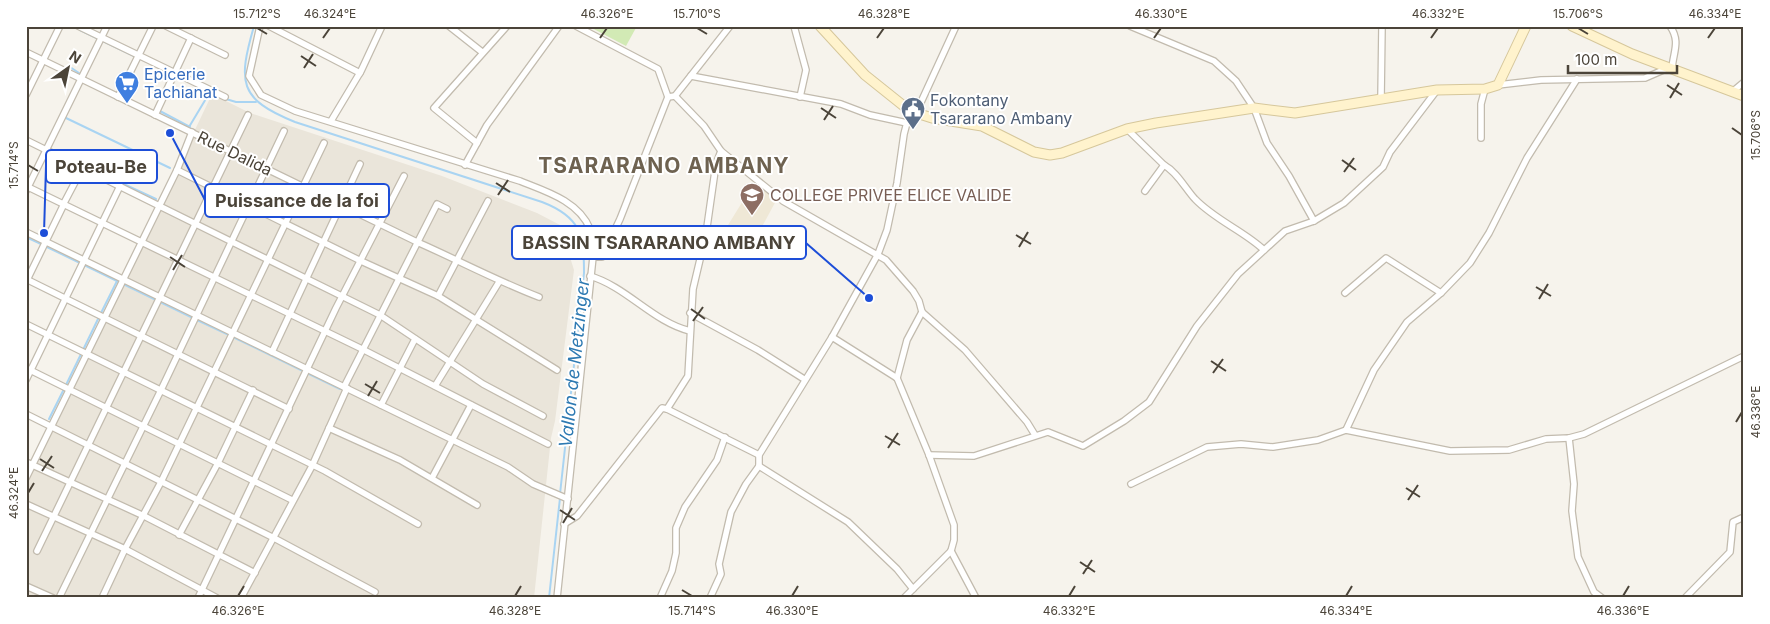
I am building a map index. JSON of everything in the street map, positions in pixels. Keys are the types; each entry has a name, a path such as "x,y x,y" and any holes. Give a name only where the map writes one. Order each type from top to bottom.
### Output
{"street":[{"path":"26,95 60,26"},
{"path":"78,26 224,97"},
{"path":"107,26 27,188 103,222 250,296 362,349 399,370 435,386 548,444"},
{"path":"118,97 153,26"},
{"path":"166,26 225,55"},
{"path":"260,26 249,76 261,95 294,111 332,121 520,181 552,194 568,202 590,229 593,257 557,598"},
{"path":"269,26 360,73"},
{"path":"332,121 360,73 382,26"},
{"path":"449,26 482,52"},
{"path":"477,143 434,108 507,26"},
{"path":"465,165 487,125 559,26"},
{"path":"576,26 658,69 668,98 620,219 602,257 593,257"},
{"path":"668,98 676,96 730,26"},
{"path":"794,26 806,70 800,97"},
{"path":"820,26 865,76 913,112 932,118 982,126 1034,152 1050,155 1062,153 1127,129 1254,108 1295,113 1437,90 1486,89 1498,85 1541,80 1645,78 1670,68"},
{"path":"710,598 721,574 719,564 731,512 758,466 759,455 804,379 832,337 878,254 887,230 907,123 956,26"},
{"path":"1130,26 1214,61 1236,81 1254,108 1267,143 1289,176 1314,222"},
{"path":"1381,98 1382,26"},
{"path":"1498,85 1526,26"},
{"path":"1572,26 1632,54 1744,96"},
{"path":"1670,26 1676,34 1678,47 1670,68"},
{"path":"155,115 191,38"},
{"name":"Rue Dalida","path":"26,52 499,282 539,297"},
{"path":"692,76 841,104 870,115 907,123"},
{"path":"1346,430 1374,370 1395,339 1414,316 1441,293 1470,263 1489,233 1527,158 1577,79"},
{"path":"1732,92 1744,82"},
{"path":"1481,138 1481,104 1486,89"},
{"path":"929,456 974,456 1048,432 1084,446 1124,421 1149,402 1212,305 1238,274 1285,231 1314,222 1344,203 1383,166 1390,152 1437,90"},
{"path":"676,96 704,126 721,152 784,201 830,230 878,254 912,291 919,301 922,312 965,350 1028,422 1035,435"},
{"path":"37,551 108,408 159,296 248,115"},
{"path":"1127,129 1164,166 1171,169 1198,202 1253,239 1264,250"},
{"path":"59,598 198,315 214,277 284,131"},
{"path":"26,478 53,428 105,316 178,170 192,132"},
{"path":"26,140 380,315 483,384 543,416"},
{"path":"102,598 125,549 161,482 324,143"},
{"path":"667,409 688,376 691,357 690,313 716,164 721,152"},
{"path":"272,352 360,164"},
{"path":"1145,191 1164,166"},
{"path":"83,167 27,280 105,316 289,409"},
{"path":"178,170 361,261 438,296 557,370"},
{"path":"198,598 343,296 404,176"},
{"path":"26,380 29,369 66,298 120,186"},
{"path":"438,296 488,201"},
{"path":"241,598 274,538 292,500 312,466 362,349 401,278 437,204 448,209"},
{"path":"26,232 381,404 508,467 533,484 568,500"},
{"path":"1345,293 1386,258 1441,293"},
{"path":"590,276 622,293 658,317 680,329 690,332"},
{"path":"435,386 499,282"},
{"path":"897,378 907,340 922,312"},
{"path":"690,313 758,350 804,379"},
{"path":"26,324 271,445 370,496 418,524"},
{"path":"832,337 897,378 929,456 954,525 954,540 951,551 904,598"},
{"path":"381,404 415,339"},
{"path":"1131,484 1207,447 1241,444 1273,447 1318,440 1346,430 1450,451 1509,450 1546,439 1569,438 1584,434 1744,356"},
{"path":"29,369 69,391 108,408 292,500"},
{"path":"179,535 218,463 253,390"},
{"path":"432,478 471,405"},
{"path":"564,524 577,516 662,408 759,455"},
{"path":"26,414 274,538 375,592"},
{"path":"329,428 432,478 477,505"},
{"path":"660,598 672,571 676,553 676,528 685,507 717,460 725,438"},
{"path":"1569,438 1574,484 1572,511 1578,557 1594,592 1602,598"},
{"path":"26,462 144,516 255,574"},
{"path":"758,466 848,522 897,568 913,590"},
{"path":"26,504 125,549 217,598"},
{"path":"1685,598 1730,552 1733,522 1744,517"},
{"path":"951,551 976,598"},
{"path":"26,586 53,598"}],"shaded area":[{"path":"212,94 250,113 442,176 537,213 560,225 574,270 555,421 551,438 534,598 26,598 26,485"},
{"name":"COLLEGE PRIVEE ELICE VALIDE","path":"754,183 777,199 749,251 720,238"}],"green space":[{"path":"588,26 637,26 626,46"}],"waterway":[{"name":"Vallon de Metzinger","path":"254,26 246,61 245,75 247,86 262,105 276,114 295,122 542,202 565,214 578,229 583,248 584,273 560,494"},
{"path":"80,30 134,56"},
{"path":"70,67 79,73"},
{"path":"189,127 210,92"},
{"path":"226,99 236,102 256,102"},
{"path":"158,110 190,127"},
{"path":"66,118 170,168"},
{"path":"74,161 156,199"},
{"path":"26,237 41,244"},
{"path":"47,247 193,318"},
{"path":"101,313 117,281"},
{"path":"66,385 99,317"},
{"path":"197,320 229,335"},
{"path":"233,337 303,371"},
{"path":"307,373 340,389"},
{"path":"49,419 64,389"},
{"name":"Vallon de Metzinger","path":"549,598 560,498"}],"place":[{"name":"Epicerie Tachianat","path":"127,104"},
{"name":"Fokontany Tsararano Ambany","path":"913,130"},
{"name":"Puissance de la foi","path":"170,133"},
{"name":"COLLEGE PRIVEE ELICE VALIDE","path":"752,216"},
{"name":"Poteau-Be","path":"44,233"},
{"name":"BASSIN TSARARANO AMBANY","path":"869,298"}],"district":[{"name":"TSARARANO AMBANY","path":"664,165"}]}
